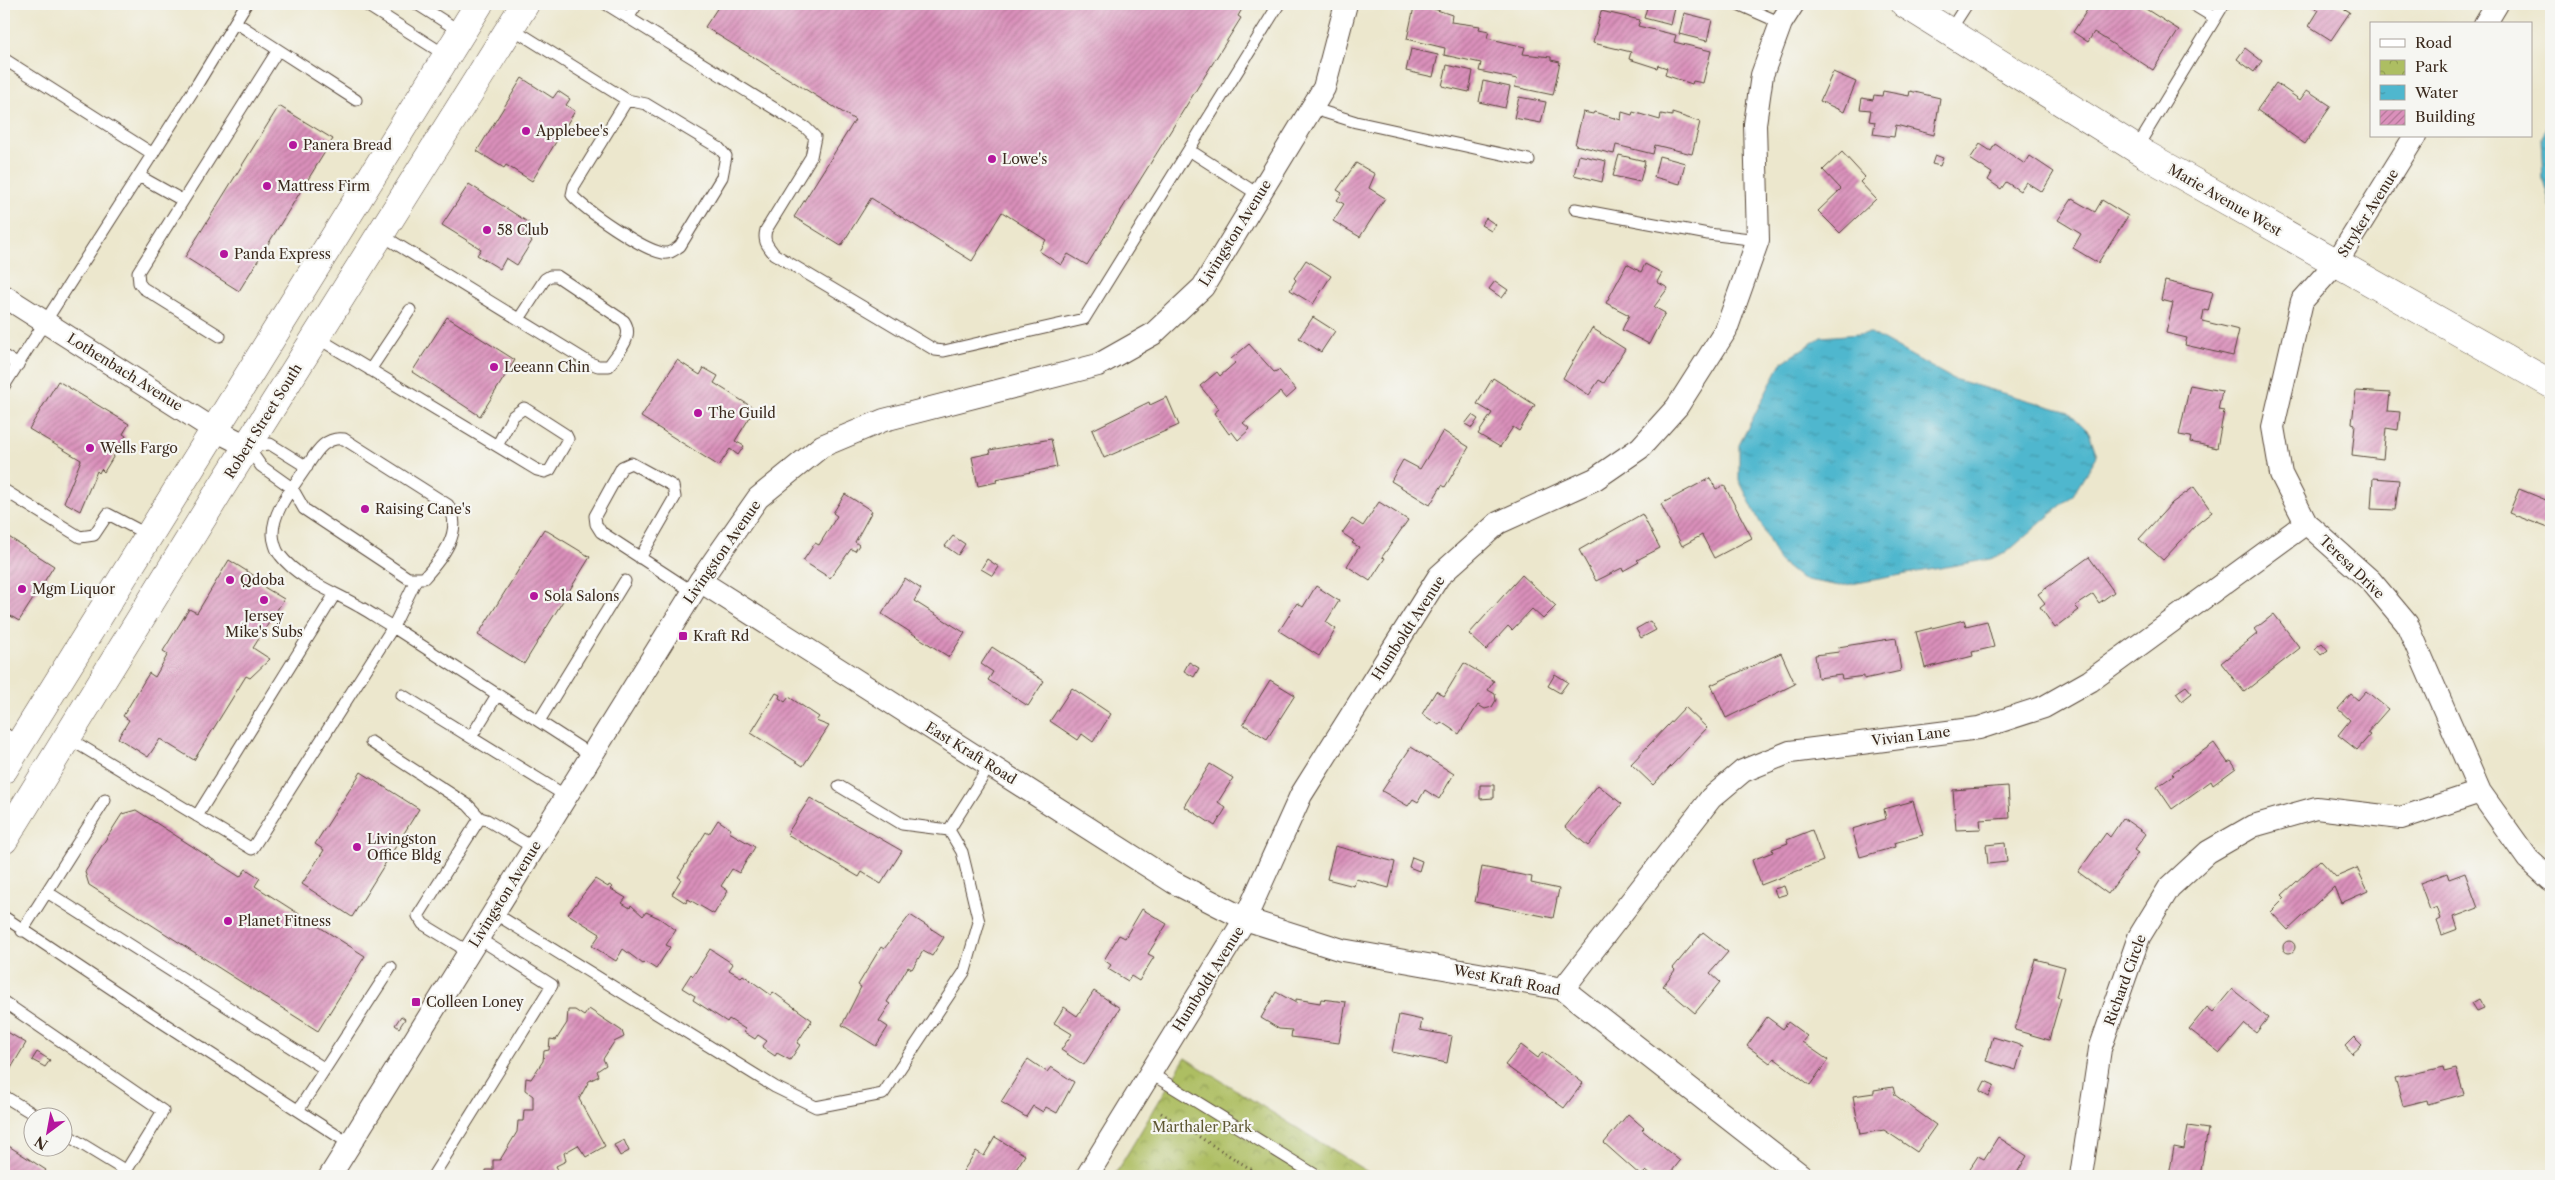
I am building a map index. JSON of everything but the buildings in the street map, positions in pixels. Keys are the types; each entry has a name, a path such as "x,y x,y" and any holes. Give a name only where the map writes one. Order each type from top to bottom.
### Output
{"main road":[{"path":"4,769 12,738 148,535 479,4"},
{"name":"Robert Street South","path":"4,840 247,446 525,4"},
{"name":"Marie Avenue West","path":"1905,4 2136,149 2336,264 2551,384"}],"street":[{"name":"Livingston Avenue","path":"330,1176 696,587 758,498 822,446 884,420 1098,365 1153,334 1203,287 1324,88 1346,4"},
{"name":"Humboldt Avenue","path":"1087,1176 1245,919 1301,796 1439,576 1498,524 1595,479 1640,448 1677,407 1726,330 1758,240 1755,124 1762,75 1781,23 1793,4"},
{"path":"2486,22 2497,4"},
{"name":"Stryker Avenue","path":"2336,264 2414,138"},
{"name":"Teresa Drive","path":"2336,264 2302,301 2274,427 2281,474 2306,524 2370,581 2406,624 2480,792 2528,859 2551,880"},
{"name":"Lothenbach Avenue","path":"4,296 213,429 247,446"},
{"name":"Vivian Lane","path":"1563,989 1712,798 1743,771 1790,752 1978,728 2044,707 2090,682 2306,524"},
{"name":"East Kraft Road","path":"696,587 990,765 1173,882 1245,919"},
{"name":"Richard Circle","path":"2082,1176 2100,1050 2139,937 2169,888 2208,852 2253,826 2316,808 2401,818 2480,792"},
{"name":"West Kraft Road","path":"1245,919 1342,950 1563,989 1802,1176"}],"lane":[{"path":"4,386 153,154 246,4"},
{"path":"365,4 447,56"},
{"path":"418,4 461,32"},
{"path":"606,4 806,128 815,137 811,157 766,230 764,238 767,246 774,254 935,350 944,351 1084,319 1280,4"},
{"path":"628,18 637,4"},
{"path":"1738,4 1781,23"},
{"path":"1949,32 1967,4"},
{"path":"2192,4 2215,18"},
{"path":"2136,149 2224,4"},
{"path":"235,22 356,100"},
{"path":"510,28 627,100 646,104 719,148 726,156 722,177 680,246 671,253 663,253 648,248 581,205 572,195 574,186 627,100"},
{"path":"220,336 143,288 139,283 139,267 278,50"},
{"path":"4,58 153,154"},
{"path":"1312,108 1356,122 1529,160"},
{"path":"1189,150 1259,195"},
{"path":"139,176 182,200"},
{"path":"1575,209 1708,234 1758,240"},
{"path":"380,234 598,366 609,366 629,334 629,328 624,321 557,276 550,276 545,279 519,318"},
{"path":"370,370 410,310"},
{"path":"316,337 370,370 537,470 545,472 550,470 568,439 566,435 524,408 513,416 497,446"},
{"path":"4,356 18,365"},
{"path":"247,446 261,466 292,488 304,509 408,578 424,578 452,539 453,514 448,505 344,438 335,437 320,446 292,488 274,521 273,536 279,555 296,570 393,627 591,756"},
{"path":"247,446 270,444 307,467"},
{"path":"640,558 675,497 673,486 631,463 622,467 595,516 596,524 601,532 640,558 696,587"},
{"path":"4,490 80,537 94,535 108,514 148,535"},
{"path":"68,738 252,849 393,627 417,578"},
{"path":"538,721 625,581"},
{"path":"197,816 335,594"},
{"path":"402,695 566,796"},
{"path":"471,737 497,695"},
{"path":"371,742 468,805 480,818 534,848"},
{"path":"949,830 990,765"},
{"path":"840,786 902,824 949,830"},
{"path":"22,931 105,800"},
{"path":"432,1176 552,985 474,945 423,924 418,916 480,818"},
{"path":"494,913 775,1087 816,1107 883,1094 964,971 979,922 962,852 949,830"},
{"path":"47,892 326,1069"},
{"path":"4,917 22,931 350,1144"},
{"path":"299,1110 391,967"},
{"path":"4,1002 163,1111 126,1174 72,1139"},
{"path":"1150,1073 1317,1176"},
{"path":"4,1096 24,1108"}],"path":[{"path":"1161,1113 1262,1176"}],"green space":[{"name":"Marthaler Park","path":"1185,1058 1374,1176 1114,1176"}],"water":[{"path":"2551,116 2551,208 2543,181 2541,138"},
{"path":"1871,333 1953,379 2069,412 2089,432 2097,456 2073,495 2006,553 1990,559 1840,586 1801,579 1779,561 1739,480 1739,445 1781,363 1821,337"}],"place":[{"name":"Applebee's","path":"526,131"},
{"name":"Panera Bread","path":"293,145"},
{"name":"Lowe's","path":"992,159"},
{"name":"Mattress Firm","path":"267,186"},
{"name":"58 Club","path":"487,230"},
{"name":"Panda Express","path":"224,254"},
{"name":"Leeann Chin","path":"494,367"},
{"name":"The Guild","path":"698,413"},
{"name":"Wells Fargo","path":"90,448"},
{"name":"Raising Cane's","path":"365,509"},
{"name":"Qdoba","path":"230,580"},
{"name":"Mgm Liquor","path":"22,589"},
{"name":"Sola Salons","path":"534,596"},
{"name":"Jersey Mike's Subs","path":"264,600"},
{"name":"Kraft Rd","path":"683,636"},
{"name":"Livingston Office Bldg","path":"357,847"},
{"name":"Planet Fitness","path":"228,921"},
{"name":"Colleen Loney","path":"416,1002"}]}
